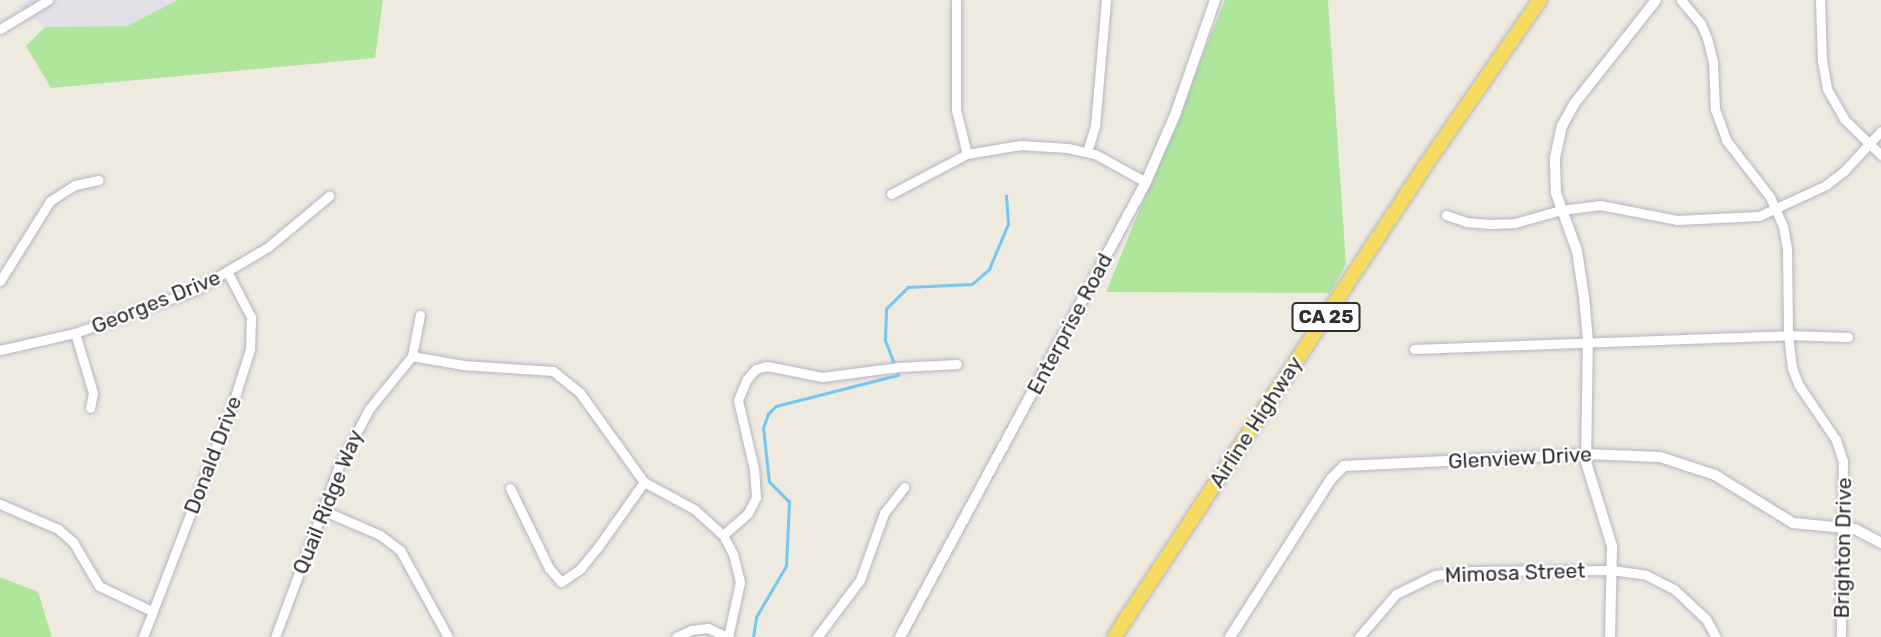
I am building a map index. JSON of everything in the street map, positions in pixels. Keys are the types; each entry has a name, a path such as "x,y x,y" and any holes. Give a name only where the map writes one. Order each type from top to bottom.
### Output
{"main road":[{"name":"Airline Highway","path":"1114,637 1427,163 1540,0"}],"street":[{"path":"0,29 48,0"},
{"path":"956,0 956,110 967,154"},
{"path":"1087,152 1095,125 1106,0"},
{"name":"Enterprise Road","path":"900,637 1146,182 1172,123 1215,0"},
{"path":"1610,637 1610,535 1590,482 1586,454 1588,341 1582,275 1561,210 1554,167 1558,140 1566,118 1656,0"},
{"name":"Brighton Drive","path":"1681,0 1700,24 1707,38 1713,62 1716,109 1726,140 1777,209 1787,249 1788,335 1794,375 1828,424 1839,447 1845,482 1842,637"},
{"path":"1820,0 1822,60 1827,89 1844,119 1881,155"},
{"path":"1446,215 1466,222 1490,224 1522,221 1561,210 1600,205 1666,219 1748,218 1777,209 1826,185 1845,170 1881,131"},
{"path":"891,194 967,154 1020,145 1087,152 1146,182"},
{"path":"0,281 50,201 75,186 98,180"},
{"name":"Georges Drive","path":"0,350 75,333 160,304 228,273 268,247 329,196"},
{"name":"Donald Drive","path":"143,637 233,403 250,349 251,317 228,273"},
{"path":"419,315 412,356 428,361 553,371 580,393 644,482 694,509 723,535 733,554 740,582 728,637 708,628 676,637"},
{"path":"75,333 93,393 90,408"},
{"path":"1414,349 1788,335 1848,337"},
{"name":"Quail Ridge Way","path":"275,637 339,466 369,409 412,356"},
{"path":"723,535 748,513 756,496 754,469 738,400 747,379 756,369 767,366 822,377 957,363"},
{"name":"Glenview Drive","path":"1230,637 1331,479 1344,466 1586,454 1641,454 1682,463 1715,475 1793,523 1855,529 1881,543"},
{"path":"510,488 549,568 561,582 566,581 592,554 644,482"},
{"path":"817,637 860,580 884,513 904,487"},
{"path":"0,504 58,529 73,542 93,579 105,592 152,611"},
{"path":"322,510 380,535 400,550 448,637"},
{"name":"Mimosa Street","path":"1359,637 1396,594 1435,575 1474,571 1612,570 1646,575 1674,589 1695,606 1716,637"}],"shaded area":[{"path":"28,0 177,0 127,26 45,27 18,7"}],"green space":[{"path":"178,0 383,0 375,58 51,88 26,46 45,27 127,26"},
{"path":"1225,0 1328,0 1346,264 1330,293 1106,292"},
{"path":"0,577 38,592 52,637 0,637"}],"waterway":[{"path":"894,364 885,340 886,309 908,287 972,284 989,269 1008,224 1006,196"},
{"path":"753,637 756,617 786,566 789,502 769,482 763,428 768,414 776,406 898,375 897,370"}]}
